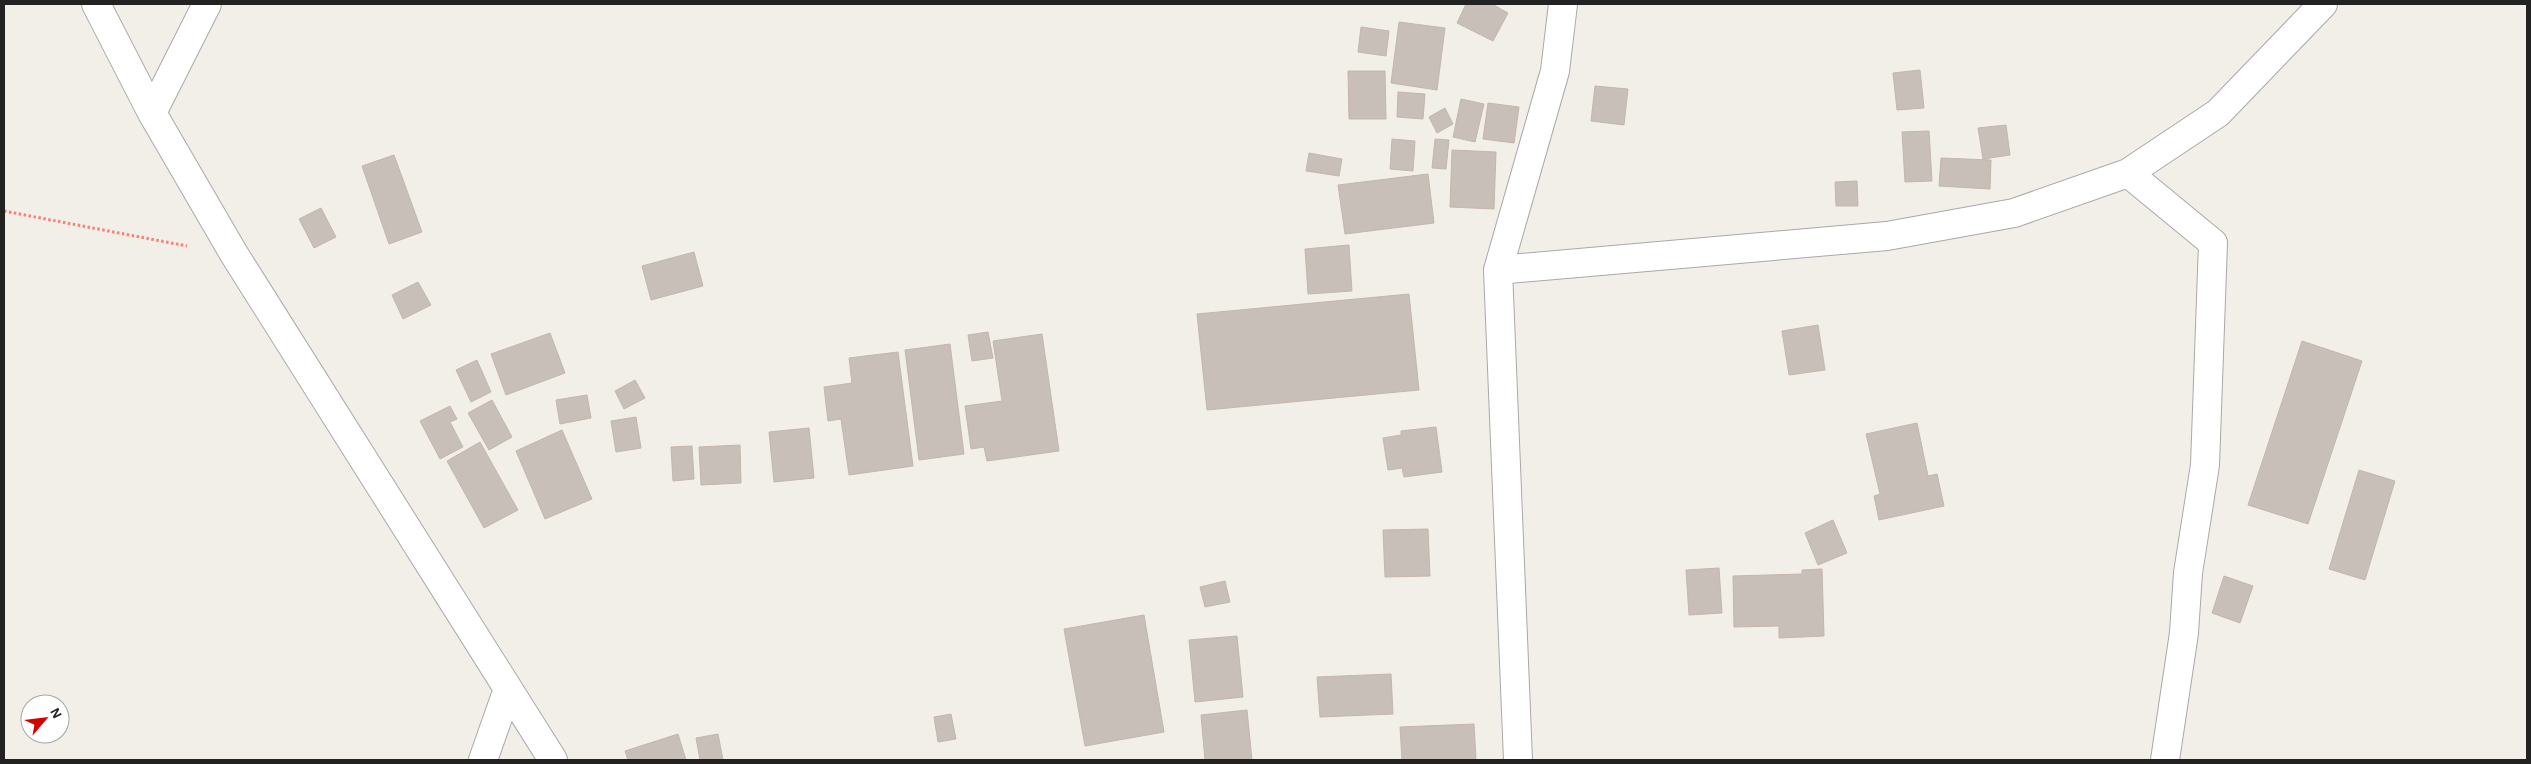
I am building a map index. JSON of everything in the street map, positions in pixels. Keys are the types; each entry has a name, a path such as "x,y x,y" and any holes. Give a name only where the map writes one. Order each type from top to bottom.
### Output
{"street":[{"path":"96,4 152,113 234,254 553,760"},
{"path":"152,113 207,4"},
{"path":"1518,760 1498,270 1555,71 1563,4"},
{"path":"1498,270 1887,236 2014,213 2128,173 2218,112 2323,4"},
{"path":"2128,173 2213,243 2205,465 2188,573 2184,633 2165,760"},
{"path":"483,760 508,689"}],"path":[{"path":"4,211 234,254"}],"building":[{"path":"1466,4 1492,4 1508,13 1493,41 1457,23"},
{"path":"1399,22 1445,28 1437,90 1391,83"},
{"path":"1361,27 1389,31 1386,56 1358,52"},
{"path":"1920,70 1924,108 1897,110 1893,73"},
{"path":"1348,71 1385,71 1386,119 1349,119"},
{"path":"1595,86 1628,89 1624,125 1591,121"},
{"path":"1398,92 1425,94 1423,119 1397,117"},
{"path":"1461,99 1484,104 1475,142 1453,137"},
{"path":"1488,103 1519,107 1514,143 1483,139"},
{"path":"1445,108 1453,124 1437,133 1429,117"},
{"path":"2006,125 2010,155 1983,159 1978,128"},
{"path":"1929,131 1932,181 1905,182 1902,132"},
{"path":"1392,139 1415,141 1413,171 1390,169"},
{"path":"1435,139 1449,140 1446,169 1432,168"},
{"path":"1452,150 1496,152 1494,209 1450,207"},
{"path":"1309,153 1342,159 1339,176 1306,171"},
{"path":"394,155 422,232 389,244 362,166"},
{"path":"1941,158 1991,160 1990,189 1939,186"},
{"path":"1428,174 1434,223 1345,234 1338,185"},
{"path":"1857,181 1858,206 1836,206 1835,182"},
{"path":"321,208 336,237 314,248 299,219"},
{"path":"1349,245 1352,291 1308,294 1305,249"},
{"path":"694,252 703,286 651,300 642,266"},
{"path":"418,282 431,305 403,319 392,295"},
{"path":"1409,294 1419,390 1207,410 1197,314"},
{"path":"1818,325 1825,370 1789,375 1782,331"},
{"path":"988,332 993,358 972,361 968,335"},
{"path":"550,333 565,373 506,395 491,354"},
{"path":"1042,334 1059,451 987,461 984,447 971,449 965,406 1002,401 993,341"},
{"path":"2302,341 2362,361 2308,524 2248,505"},
{"path":"950,344 964,454 919,460 905,350"},
{"path":"898,352 913,466 849,475 841,419 828,421 824,387 852,383 849,358"},
{"path":"477,360 491,392 471,402 456,370"},
{"path":"635,380 645,398 624,409 615,391"},
{"path":"587,395 591,418 560,424 556,400"},
{"path":"492,400 512,437 489,450 468,413"},
{"path":"450,406 457,419 450,422 463,447 440,459 420,421"},
{"path":"636,417 641,448 616,452 611,421"},
{"path":"1917,423 1928,476 1937,474 1944,506 1879,520 1874,496 1880,494 1866,434"},
{"path":"1436,427 1442,472 1404,477 1402,468 1388,470 1383,438 1401,435 1401,431"},
{"path":"809,428 814,478 774,482 769,432"},
{"path":"562,430 592,499 545,519 516,451"},
{"path":"480,442 518,510 484,528 447,461"},
{"path":"740,445 741,483 701,485 699,447"},
{"path":"692,446 694,479 673,481 671,447"},
{"path":"2359,470 2395,481 2365,580 2329,569"},
{"path":"1833,520 1847,553 1818,565 1805,533"},
{"path":"1428,529 1430,576 1385,577 1383,530"},
{"path":"1719,568 1722,613 1689,615 1686,570"},
{"path":"1822,569 1824,636 1779,638 1779,626 1734,627 1733,576 1802,574 1802,570"},
{"path":"2224,576 2253,586 2240,623 2212,613"},
{"path":"1225,581 1230,602 1205,607 1200,587"},
{"path":"1144,615 1164,732 1085,746 1064,629"},
{"path":"1237,636 1243,697 1195,702 1189,640"},
{"path":"1391,674 1393,714 1320,717 1317,677"},
{"path":"1247,710 1252,760 1205,760 1201,715"},
{"path":"951,714 956,739 938,742 934,717"},
{"path":"1474,724 1476,760 1402,760 1400,727"},
{"path":"678,734 686,760 628,760 625,751"},
{"path":"718,734 723,760 700,760 696,738"}]}
